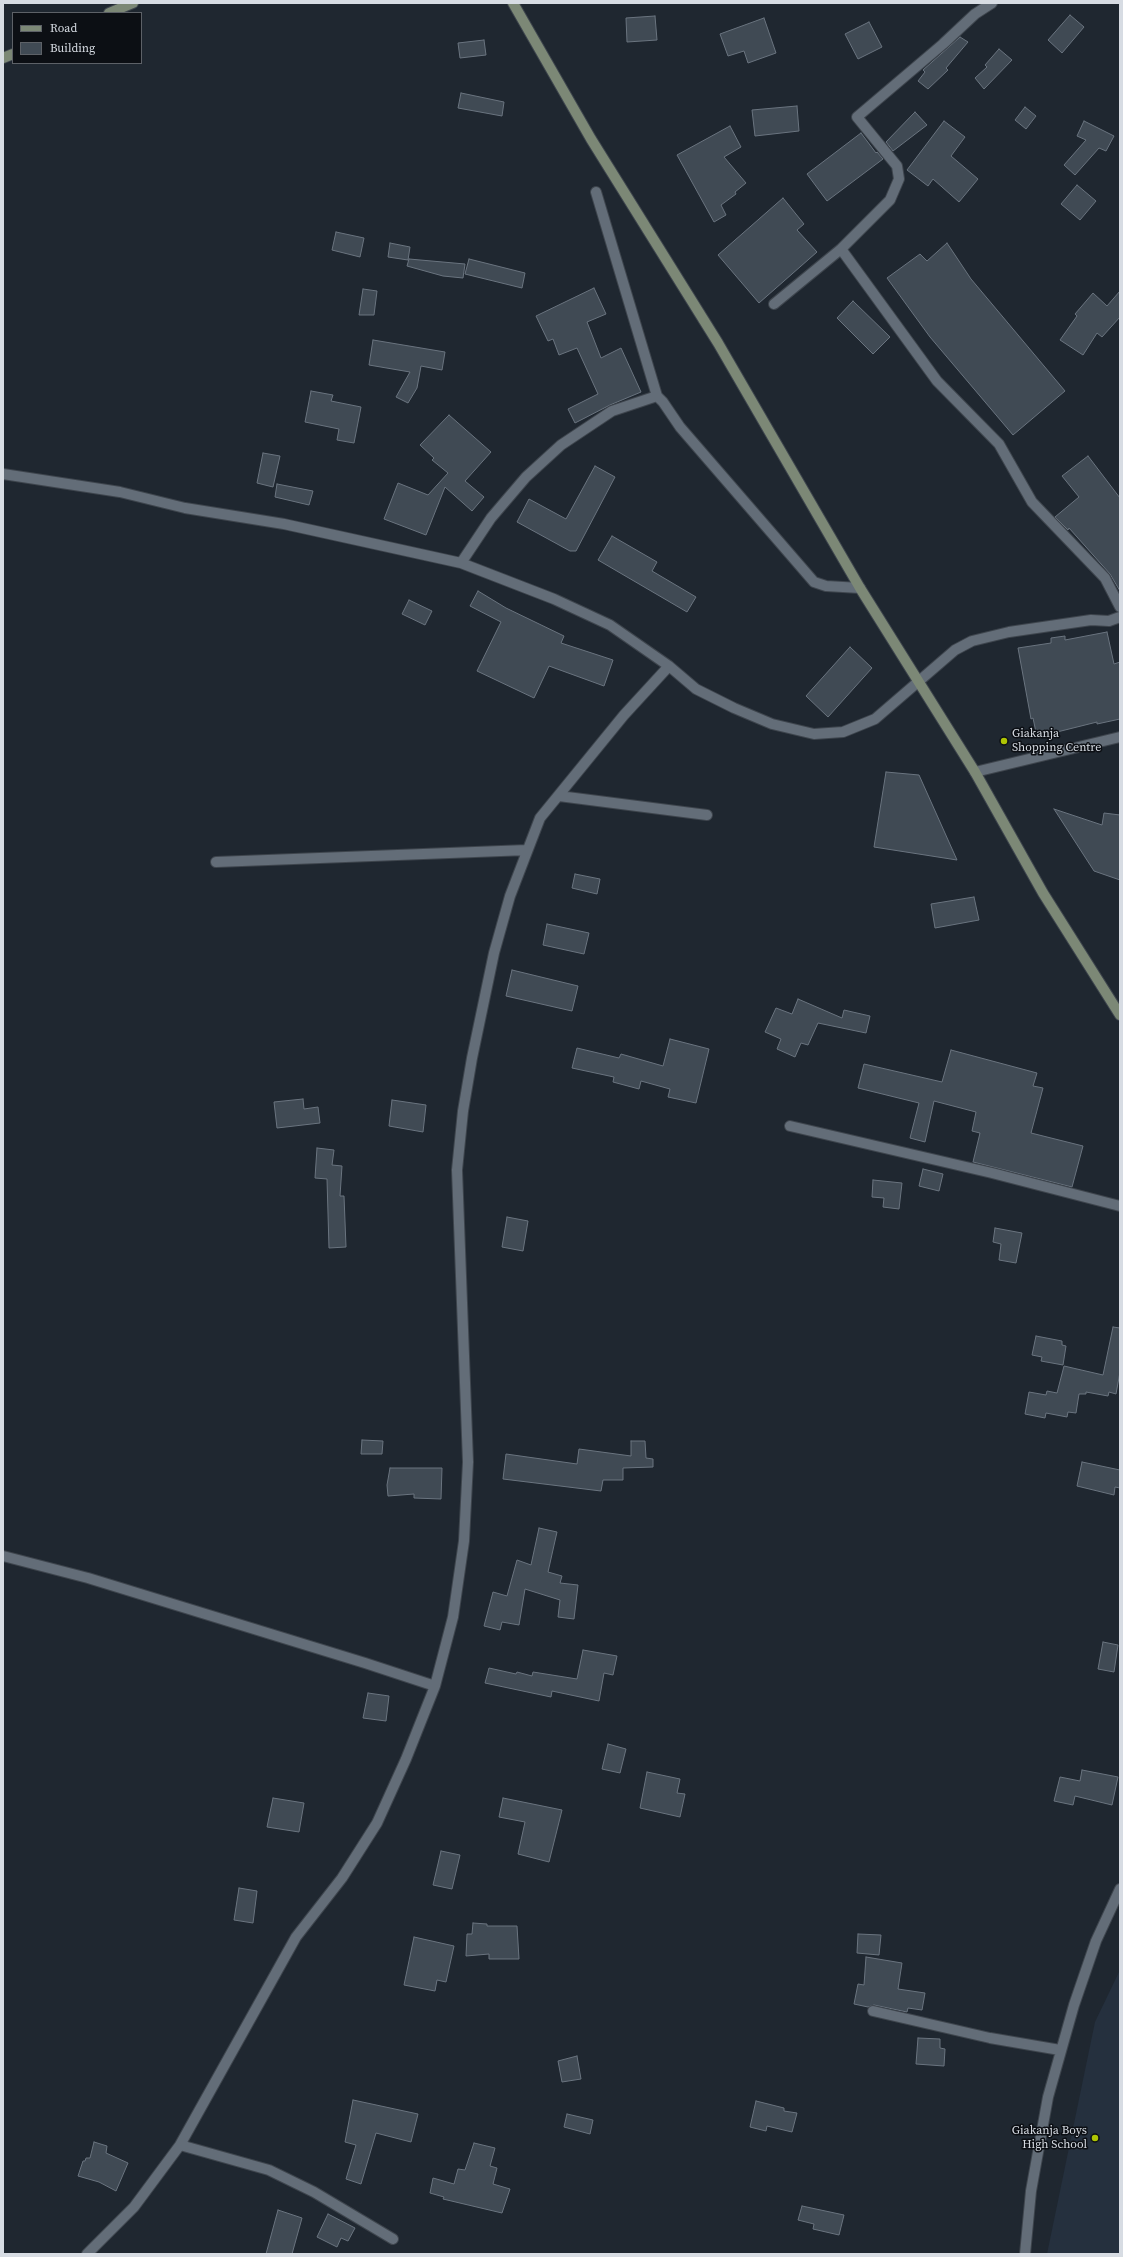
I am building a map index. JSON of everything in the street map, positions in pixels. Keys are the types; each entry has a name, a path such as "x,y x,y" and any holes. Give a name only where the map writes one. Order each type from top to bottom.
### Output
{"main road":[{"path":"111,12 133,3"},
{"path":"515,5 591,139 718,343 860,588 975,772 1043,892 1120,1015"}],"street":[{"path":"774,304 841,249 890,200 899,180 897,166 857,117 944,44 974,14 992,3"},
{"path":"596,192 657,396 664,402 680,427 814,582 826,586 860,588"},
{"path":"841,249 937,381 999,444 1032,502 1105,578 1120,607"},
{"path":"461,563 492,518 521,483 561,445 612,411 657,396"},
{"path":"3,474 112,491 185,508 284,524 461,563 554,599 610,625 669,666 696,689 734,708 772,724 814,734 843,732 875,719 955,650 972,641 1009,632 1091,620 1109,621 1120,617"},
{"path":"87,2254 134,2206 180,2145 296,1937 342,1878 377,1823 406,1758 435,1686 453,1617 463,1549 468,1462 457,1170 463,1111 494,953 510,896 540,818 624,715 669,666"},
{"path":"975,772 1120,737"},
{"path":"559,796 707,815"},
{"path":"216,862 527,850"},
{"path":"790,1126 992,1173 1120,1206"},
{"path":"3,1556 88,1578 435,1686"},
{"path":"1025,2254 1031,2190 1048,2097 1060,2050 1096,1941 1120,1889"},
{"path":"873,2011 990,2038 1060,2050"},
{"path":"180,2145 268,2170 314,2192 393,2239"}],"shaded area":[{"name":"Giakanja Boys High School","path":"1120,1970 1120,2254 1047,2254 1095,2022"}],"building":[{"path":"1070,15 1084,27 1062,53 1048,40"},
{"path":"655,16 657,40 627,42 626,18"},
{"path":"764,18 776,53 748,63 744,51 728,56 720,34"},
{"path":"869,22 882,47 858,59 845,34"},
{"path":"960,37 968,42 946,68 948,70 928,89 918,81 925,72 923,70"},
{"path":"484,40 486,55 460,58 458,43"},
{"path":"999,49 1012,60 984,89 975,78 987,67 985,65"},
{"path":"461,93 504,102 502,116 458,108"},
{"path":"797,106 799,131 755,136 752,110"},
{"path":"1025,107 1036,116 1026,129 1015,120"},
{"path":"915,112 927,125 893,151 886,142"},
{"path":"944,121 965,137 951,156 978,179 959,202 933,179 928,186 907,170"},
{"path":"1084,121 1114,136 1106,151 1099,148 1075,175 1064,165 1086,140 1077,136"},
{"path":"730,126 741,147 724,157 746,183 735,192 736,194 721,205 726,215 714,222 677,155"},
{"path":"861,133 876,153 877,152 883,159 827,201 807,174"},
{"path":"1077,185 1096,201 1080,220 1061,204"},
{"path":"783,198 804,224 797,230 817,252 759,303 718,255"},
{"path":"336,232 364,238 360,257 332,250"},
{"path":"390,243 410,247 408,260 388,257"},
{"path":"947,243 971,279 1065,391 1013,435 930,337 887,278 920,254 927,261"},
{"path":"409,259 465,264 463,278 443,276 407,266"},
{"path":"469,259 525,273 522,288 465,274"},
{"path":"594,288 606,314 587,322 601,358 621,348 641,392 610,405 575,423 568,409 598,394 577,348 559,355 553,339 548,341 536,316"},
{"path":"363,289 377,291 374,315 359,315"},
{"path":"1120,291 1120,317 1102,337 1097,333 1083,355 1060,340 1077,316 1075,314 1093,293 1107,306"},
{"path":"853,301 890,337 873,354 837,318"},
{"path":"373,340 445,352 442,370 421,366 417,388 408,403 396,397 410,372 369,365"},
{"path":"311,391 333,395 331,401 361,407 354,443 337,440 339,429 305,422"},
{"path":"449,415 491,452 465,481 484,497 472,511 445,487 426,535 384,519 398,483 428,495 448,473 432,460 434,458 420,445"},
{"path":"263,453 280,456 273,487 257,483"},
{"path":"1088,456 1120,498 1120,591 1110,574 1069,528 1068,530 1055,517 1079,497 1062,476"},
{"path":"595,466 615,477 576,551 570,551 517,522 529,499 566,519"},
{"path":"277,484 313,491 309,505 275,497"},
{"path":"612,536 657,562 652,571 696,597 687,612 598,560"},
{"path":"478,591 506,608 564,636 561,643 613,660 604,686 549,666 534,698 477,671 501,622 470,606"},
{"path":"409,600 432,611 425,625 402,614"},
{"path":"1107,632 1114,664 1120,662 1120,719 1097,724 1097,722 1037,737 1033,718 1031,719 1018,648 1051,643 1051,638 1065,636 1065,640"},
{"path":"850,647 872,668 828,717 806,696"},
{"path":"886,772 919,775 957,860 874,847"},
{"path":"1054,809 1102,825 1104,813 1120,815 1120,880 1094,871"},
{"path":"575,874 600,879 597,894 572,888"},
{"path":"974,897 979,920 935,928 931,904"},
{"path":"547,924 589,933 584,954 543,945"},
{"path":"512,970 578,986 572,1011 506,996"},
{"path":"798,999 842,1018 844,1010 870,1016 866,1033 818,1023 808,1045 801,1043 795,1057 777,1049 781,1039 765,1032 776,1008 792,1014"},
{"path":"670,1039 709,1049 696,1103 668,1097 670,1089 641,1081 639,1089 613,1082 614,1077 572,1068 577,1048 619,1058 621,1054 663,1066"},
{"path":"951,1050 1037,1073 1033,1086 1043,1088 1031,1133 1083,1146 1072,1187 973,1162 980,1133 972,1131 976,1112 934,1101 925,1142 910,1138 919,1103 858,1088 864,1064 942,1082"},
{"path":"303,1099 304,1109 318,1107 320,1123 277,1128 274,1102"},
{"path":"392,1100 426,1105 423,1132 389,1126"},
{"path":"317,1148 334,1150 332,1165 342,1166 340,1196 344,1196 346,1247 329,1248 327,1179 315,1178"},
{"path":"923,1169 943,1174 939,1191 919,1186"},
{"path":"873,1180 902,1183 899,1209 883,1207 884,1198 872,1197"},
{"path":"507,1217 528,1221 523,1251 502,1247"},
{"path":"995,1228 1022,1233 1016,1263 999,1260 1001,1244 993,1242"},
{"path":"1113,1327 1120,1328 1120,1372 1116,1394 1109,1392 1108,1396 1086,1392 1086,1394 1079,1394 1076,1413 1068,1412 1067,1417 1046,1413 1045,1418 1025,1414 1029,1392 1046,1395 1047,1391 1057,1393 1064,1366 1103,1375"},
{"path":"1036,1336 1062,1341 1062,1345 1066,1346 1063,1365 1041,1361 1042,1357 1032,1355"},
{"path":"362,1440 383,1441 382,1454 361,1454"},
{"path":"631,1441 645,1441 646,1458 653,1459 653,1467 623,1468 623,1480 603,1480 601,1491 503,1479 506,1454 577,1464 579,1449 631,1456"},
{"path":"1082,1462 1120,1470 1120,1488 1115,1487 1114,1495 1077,1486"},
{"path":"390,1468 442,1468 441,1499 414,1498 414,1494 388,1496 387,1485"},
{"path":"539,1528 557,1532 548,1572 562,1576 560,1583 578,1585 574,1619 558,1617 560,1600 525,1589 519,1625 502,1622 500,1630 484,1626 493,1592 507,1596 517,1560 531,1565"},
{"path":"1103,1642 1118,1645 1114,1672 1098,1669"},
{"path":"583,1650 617,1656 613,1675 604,1673 599,1701 552,1691 551,1697 485,1683 489,1668 532,1676 533,1672 577,1679"},
{"path":"368,1693 389,1696 386,1721 363,1718"},
{"path":"608,1744 626,1749 620,1773 602,1769"},
{"path":"1082,1770 1118,1777 1112,1805 1075,1796 1073,1805 1054,1801 1060,1777 1080,1781"},
{"path":"647,1772 680,1779 677,1793 685,1794 680,1817 640,1808"},
{"path":"273,1798 304,1803 299,1832 267,1827"},
{"path":"503,1798 562,1810 549,1862 518,1854 525,1822 499,1817"},
{"path":"441,1851 460,1855 452,1889 433,1885"},
{"path":"239,1888 257,1891 253,1923 234,1920"},
{"path":"473,1923 487,1924 487,1926 517,1926 519,1959 489,1959 489,1954 466,1956 467,1934 472,1934"},
{"path":"858,1934 881,1935 879,1955 857,1953"},
{"path":"414,1937 454,1946 446,1982 437,1980 435,1991 404,1985"},
{"path":"866,1957 902,1963 898,1989 925,1993 922,2010 908,2008 907,2012 874,2005 868,2007 854,2004 858,1984 864,1985"},
{"path":"918,2038 940,2039 940,2048 945,2049 944,2066 916,2064"},
{"path":"577,2056 581,2079 562,2082 558,2061"},
{"path":"353,2100 418,2114 411,2142 376,2133 361,2184 346,2179 356,2145 345,2142"},
{"path":"756,2101 784,2108 784,2111 797,2113 792,2132 767,2126 766,2131 750,2127"},
{"path":"567,2114 593,2120 590,2134 564,2127"},
{"path":"94,2142 107,2146 106,2153 128,2163 116,2191 99,2182 78,2176 83,2161 85,2161 86,2158 90,2158"},
{"path":"474,2143 495,2148 490,2166 497,2168 493,2184 510,2189 502,2213 443,2199 444,2197 430,2193 433,2178 454,2184 458,2169 465,2170"},
{"path":"802,2206 844,2215 839,2235 813,2229 814,2224 798,2220"},
{"path":"278,2210 302,2218 292,2254 266,2254"},
{"path":"328,2214 355,2228 348,2241 341,2238 337,2247 317,2237"}],"place":[{"name":"Giakanja Shopping Centre","path":"1004,741"},
{"name":"Giakanja Boys High School","path":"1095,2138"}]}
